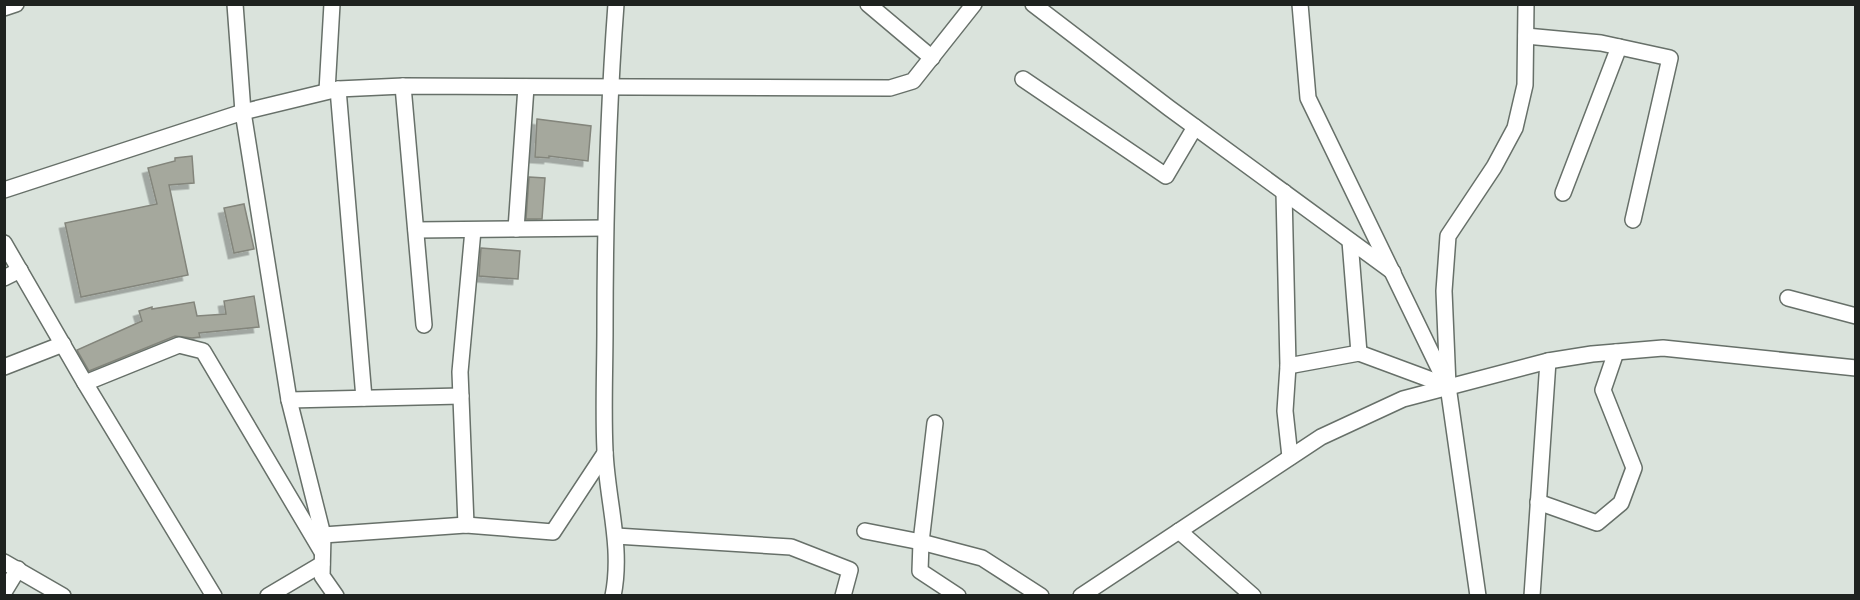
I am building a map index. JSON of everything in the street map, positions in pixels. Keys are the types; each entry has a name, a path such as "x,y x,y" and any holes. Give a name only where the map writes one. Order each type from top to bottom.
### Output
{"street":[{"path":"4,8 16,4"},
{"path":"236,4 243,112 289,400 322,535 322,576 336,596"},
{"path":"332,4 333,90 364,398"},
{"path":"613,596 617,576 616,537 605,453 605,228 610,87 616,4"},
{"path":"868,4 932,58"},
{"path":"4,190 243,112 333,90 403,86 890,88 913,81 974,4"},
{"path":"1033,4 1195,127 1393,272"},
{"path":"1300,4 1308,98 1448,386"},
{"path":"1478,596 1448,386 1444,291 1448,236 1494,167 1515,128 1525,84 1526,4"},
{"path":"1526,36 1602,43 1670,58 1633,220"},
{"path":"1563,193 1619,47"},
{"path":"1023,79 1166,176 1195,127"},
{"path":"403,86 424,325"},
{"path":"516,229 526,87"},
{"path":"1284,192 1288,366 1285,411 1290,457"},
{"path":"416,230 605,228"},
{"path":"466,525 460,372 473,230"},
{"path":"1350,241 1359,353"},
{"path":"4,243 85,383 214,596"},
{"path":"4,263 20,270"},
{"path":"4,278 20,270"},
{"path":"1788,298 1856,316"},
{"path":"4,367 63,344"},
{"path":"85,383 179,345 203,351 322,558"},
{"path":"1081,596 1321,436 1403,399 1548,361 1662,348 1856,368"},
{"path":"1538,502 1597,523 1621,503 1634,468 1604,390 1616,352"},
{"path":"1288,366 1359,353 1448,386"},
{"path":"1532,596 1548,361"},
{"path":"289,400 461,396"},
{"path":"935,423 921,542 920,571 958,596"},
{"path":"322,535 466,525 553,532 605,453"},
{"path":"865,531 921,542 982,558 1041,596"},
{"path":"1179,531 1254,596"},
{"path":"616,537 791,547 850,570 843,596"},
{"path":"268,596 322,558"},
{"path":"4,592 11,566 58,594"}],"building":[{"path":"537,119 591,126 588,161 549,156 549,158 535,157"},
{"path":"192,156 194,183 169,185 188,275 81,297 65,223 157,204 148,168 175,161 175,158"},
{"path":"529,177 545,178 542,219 526,219"},
{"path":"244,204 254,249 234,253 224,208"},
{"path":"481,248 520,251 518,279 479,276"},
{"path":"254,296 259,327 199,333 200,337 192,338 175,336 89,371 77,350 142,321 139,311 152,307 152,309 194,302 197,316 226,314 224,301"}]}
